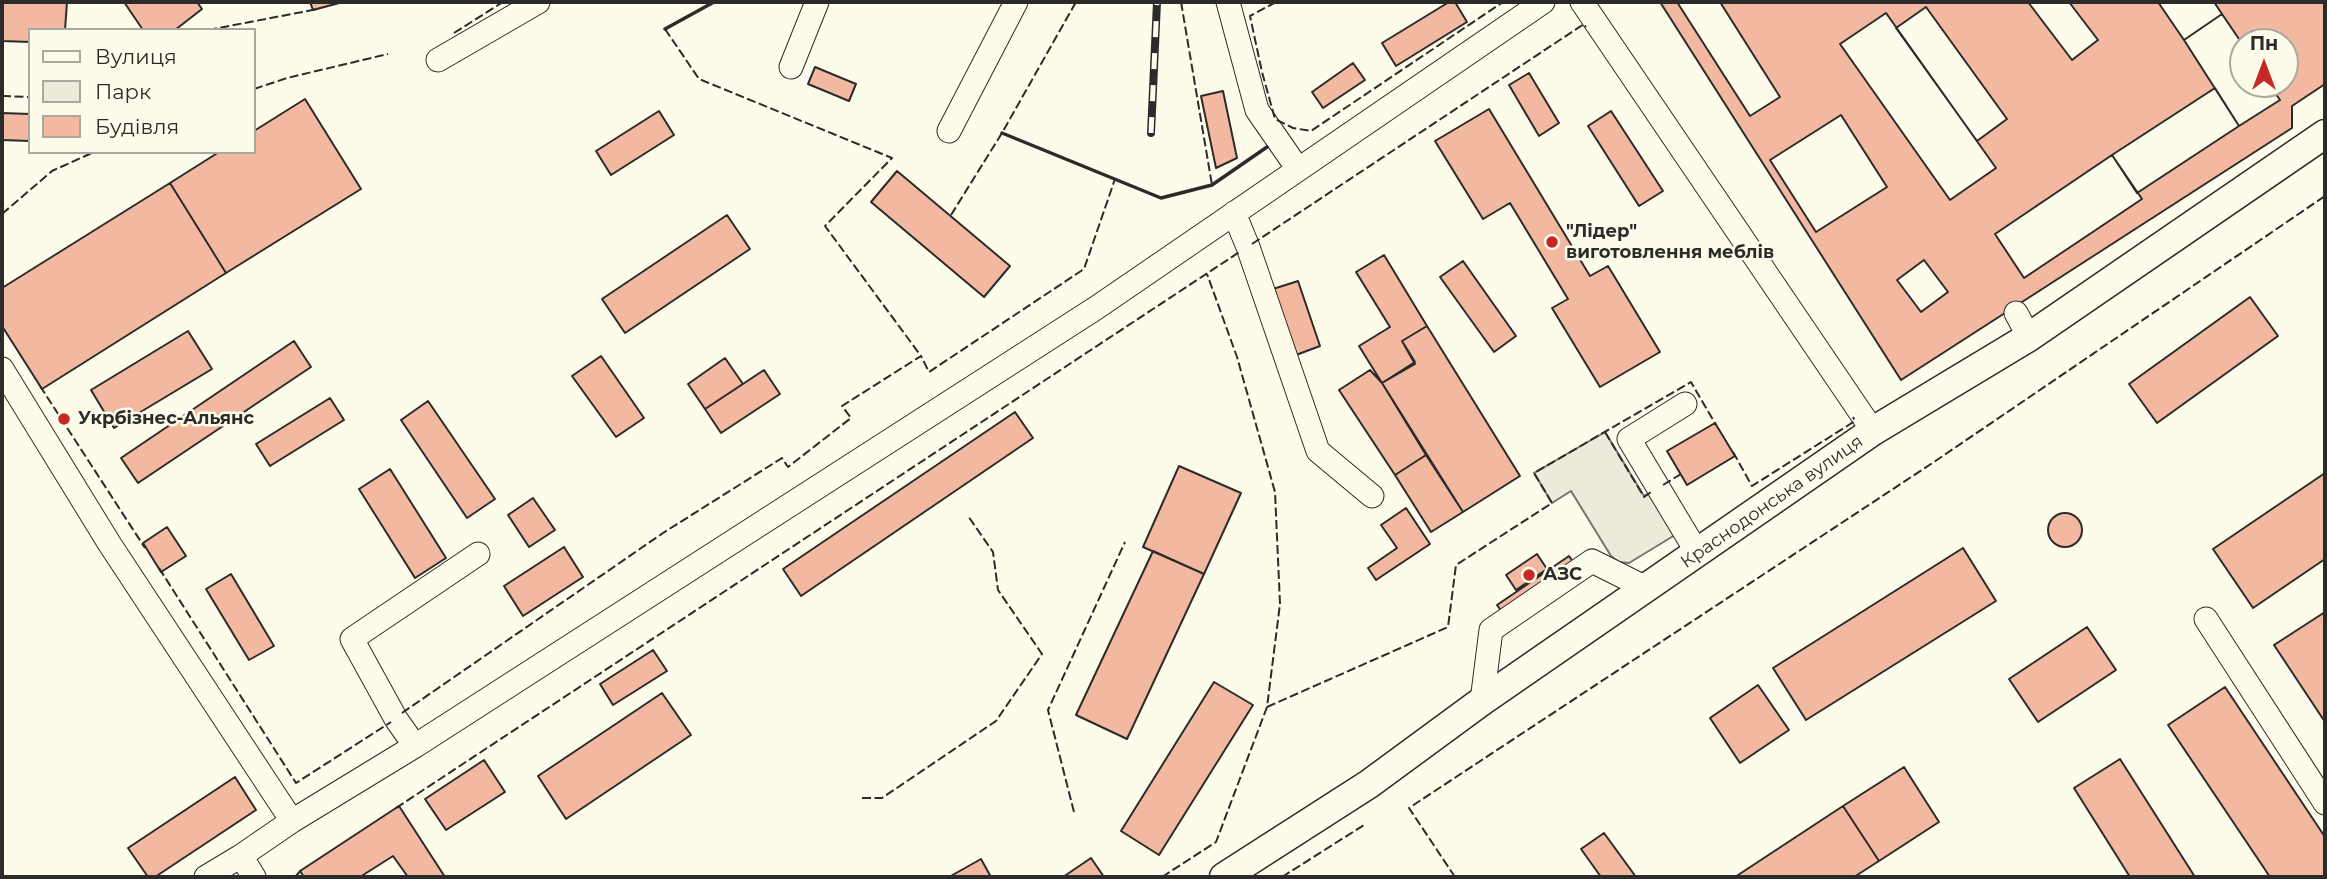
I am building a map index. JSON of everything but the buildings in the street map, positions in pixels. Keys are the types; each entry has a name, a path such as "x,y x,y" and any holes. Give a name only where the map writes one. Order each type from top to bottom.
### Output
{"main road":[{"name":"Краснодонська вулиця","path":"1224,877 1369,783 1482,701 1698,554 2023,325 2325,134"}],"street":[{"path":"438,60 538,2"},
{"path":"791,67 817,2"},
{"path":"948,131 1016,2"},
{"path":"1228,2 1257,110 1298,169"},
{"path":"206,877 415,746 1084,316 1542,2"},
{"path":"1582,2 1873,431"},
{"path":"1234,214 1248,247 1318,451 1372,496"},
{"path":"2,369 109,543 292,821"},
{"path":"1685,404 1629,439 1698,554"},
{"path":"415,746 396,719 352,639 478,554"},
{"path":"1482,701 1492,630 1503,622 1592,561 1646,588"},
{"path":"2206,619 2325,803"},
{"path":"241,856 254,877"}],"green space":[{"path":"1605,432 1644,496 1650,493 1675,535 1629,563 1619,562 1611,556 1571,491 1552,503 1534,473"}],"railway":[{"path":"1151,133 1157,2"}],"fence":[{"path":"454,33 503,2"},
{"path":"951,215 1002,133 1076,2"},
{"path":"1181,2 1212,185"},
{"path":"1276,2 1250,16 1262,72 1275,119 1293,128 1311,131 1503,2"},
{"path":"218,28 318,9"},
{"path":"1252,244 1584,24 1586,27"},
{"path":"665,29 699,79 892,158 825,226 921,356"},
{"path":"256,88 287,78 388,54"},
{"path":"2,96 28,97"},
{"path":"2,214 52,171 90,154"},
{"path":"402,713 663,533 782,458 788,467 851,418 842,406 921,356 929,372 1084,269 1115,179"},
{"path":"1455,877 1409,808 1934,462 2325,196"},
{"path":"396,808 1241,251"},
{"path":"1162,877 1216,842 1267,707 1280,604 1275,492 1237,357 1207,274"},
{"path":"1267,707 1448,627 1456,565 1552,503 1534,473 1691,382 1716,425"},
{"path":"40,386 145,548"},
{"path":"1733,452 1752,486 1855,421 1853,417"},
{"path":"1605,432 1644,497 1651,492"},
{"path":"1663,485 1681,474"},
{"path":"862,798 882,798 996,721 1042,654 998,590 993,552 968,516"},
{"path":"1074,812 1048,710 1125,542"},
{"path":"159,568 296,783 391,722"},
{"path":"1282,877 1364,825"},
{"path":"295,877 302,869"}],"wall":[{"path":"665,29 714,2"},
{"path":"1002,133 1161,198 1212,185 1267,147"}],"place":[{"name":"\"Лідер\" виготовлення меблів","path":"1552,242"},
{"name":"Укрбiзнес-Альянс","path":"64,419"},
{"name":"АЗС","path":"1529,575"}]}
